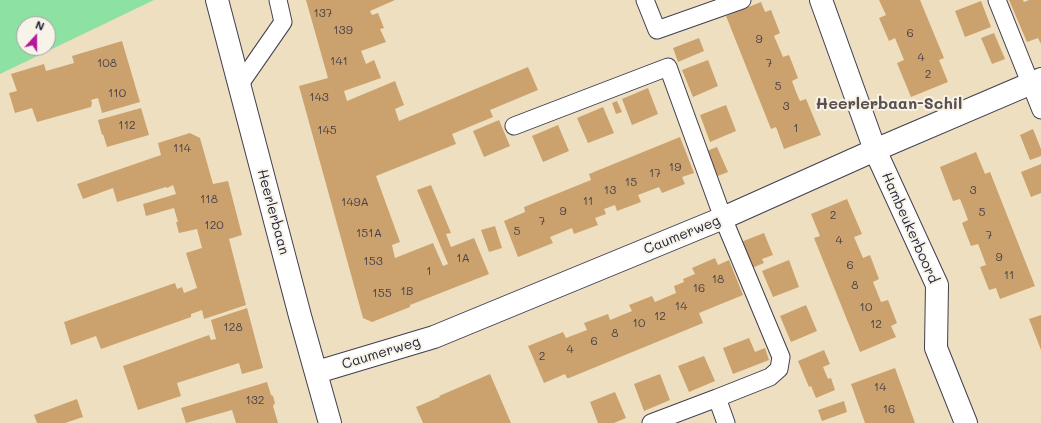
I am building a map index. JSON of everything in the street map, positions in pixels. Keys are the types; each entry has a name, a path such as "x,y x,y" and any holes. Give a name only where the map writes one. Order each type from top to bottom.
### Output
{"street":[{"name":"Heerlerbaan","path":"217,0 300,316 330,423"},
{"name":"Hambeukerboord","path":"821,0 875,150 937,285 936,348 966,423"},
{"name":"Caumerweg","path":"316,372 434,337 723,218 875,150 1036,81"}],"lane":[{"path":"240,84 284,22 278,0"},
{"path":"645,0 657,30 742,0"},
{"path":"997,0 1036,81 1041,110"},
{"path":"514,126 668,67 723,218 781,357 779,369 770,377 651,423"},
{"path":"717,398 726,423"}],"green space":[{"path":"0,0 154,0 56,47 56,16 16,16 16,56 37,56 0,74"}],"building":[{"path":"306,0 395,0 370,11 372,15 378,13 384,28 380,29 386,42 361,51 366,64 374,60 381,78 344,91 347,101 395,81 404,105 395,109 399,121 528,67 538,90 490,110 493,117 452,134 456,144 376,176 400,242 392,245 395,258 433,243 443,266 448,264 417,190 431,185 451,233 446,234 451,247 474,238 489,274 410,305 410,307 372,322 363,318 299,86 328,78"},
{"path":"879,0 920,0 944,58 939,60 948,82 911,97 897,63 904,60 895,38 889,41 879,18 886,15"},
{"path":"1009,0 1023,0 1024,2 1029,0 1041,0 1041,44 1038,38 1027,42"},
{"path":"981,1 991,27 965,37 955,11"},
{"path":"761,2 765,12 771,10 780,33 774,36 783,57 789,55 798,78 792,81 796,92 800,101 806,99 821,135 784,149 776,127 771,129 726,16"},
{"path":"994,33 1005,59 992,64 981,38"},
{"path":"699,38 704,51 678,62 673,48"},
{"path":"122,41 140,102 102,113 98,98 91,100 91,107 37,122 32,108 15,113 9,93 17,91 11,74 44,64 46,71 74,63 72,56"},
{"path":"708,60 718,86 693,97 682,70"},
{"path":"648,88 658,114 632,125 622,99"},
{"path":"617,101 622,112 616,114 612,103"},
{"path":"726,105 736,131 710,142 700,115"},
{"path":"603,107 614,133 588,143 577,118"},
{"path":"141,108 149,135 107,147 98,120"},
{"path":"499,120 510,146 484,157 473,131"},
{"path":"558,125 569,151 543,162 532,136"},
{"path":"1033,129 1041,149 1041,156 1030,160 1020,135"},
{"path":"190,133 200,138 213,184 228,181 242,235 229,239 246,305 204,319 202,310 191,314 191,317 101,349 96,336 71,345 64,322 175,283 177,289 182,287 184,293 197,288 186,253 202,248 197,229 179,233 174,208 146,216 143,204 176,194 173,185 117,202 113,188 83,199 77,184 161,155 158,143"},
{"path":"680,137 694,173 682,177 685,184 662,193 659,187 638,195 641,202 617,211 615,205 604,209 606,214 595,218 598,225 574,234 572,228 550,237 553,243 518,257 504,221 525,212 524,207 591,180 589,174"},
{"path":"717,147 728,172 715,177 704,152"},
{"path":"976,152 985,174 990,172 1035,286 1000,299 996,288 989,290 980,267 986,265 982,254 978,244 971,246 962,223 968,220 964,209 960,199 953,201 940,167"},
{"path":"1041,164 1041,193 1031,197 1021,172"},
{"path":"847,199 862,234 854,237 863,258 870,255 879,279 873,282 881,302 888,300 897,323 891,326 896,337 860,352 814,238 820,236 811,214"},
{"path":"495,226 502,248 489,252 481,230"},
{"path":"764,233 773,255 762,259 764,263 752,268 741,242"},
{"path":"715,258 718,265 729,260 743,295 699,313 703,323 569,378 567,378 565,374 544,383 528,346 563,332 566,338 587,330 584,323 608,314 610,320 632,311 629,305 652,296 655,302 676,293 674,286 684,282 683,279 695,274 692,268"},
{"path":"789,260 799,287 773,297 762,271"},
{"path":"806,305 817,331 791,342 780,316"},
{"path":"247,308 263,368 242,374 239,363 177,383 181,396 138,410 123,366 209,335 211,340 216,339 211,320"},
{"path":"1041,315 1041,350 1029,319"},
{"path":"749,338 755,352 765,348 769,360 733,374 723,348"},
{"path":"824,350 830,364 823,367 828,379 831,378 835,390 816,398 811,386 809,387 798,361"},
{"path":"704,356 715,381 689,392 678,366"},
{"path":"895,368 915,423 865,423 851,384"},
{"path":"490,374 511,423 423,423 416,407"},
{"path":"660,374 670,400 644,411 634,384"},
{"path":"267,382 275,403 273,406 278,423 236,423 232,410 186,423 181,408"},
{"path":"615,392 626,418 614,423 598,423 590,402"},
{"path":"77,399 83,417 65,423 37,423 34,415"},
{"path":"844,401 847,412 822,421 818,410"}],"district":[{"name":"Heerlerbaan-Schil","path":"889,104"}]}
